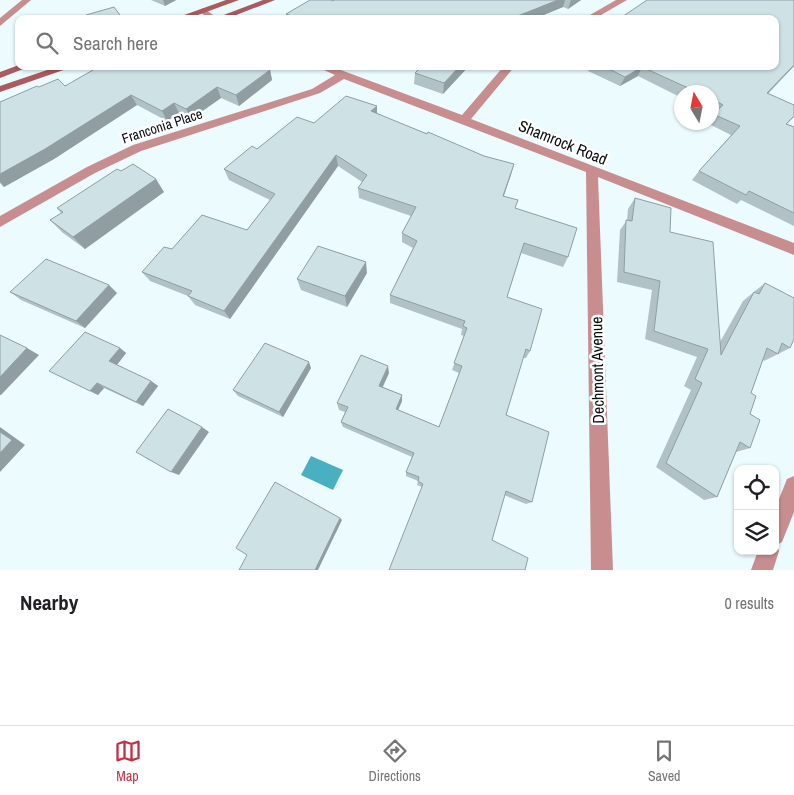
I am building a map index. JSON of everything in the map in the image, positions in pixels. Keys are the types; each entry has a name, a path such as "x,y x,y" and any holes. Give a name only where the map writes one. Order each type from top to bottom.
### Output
{"street":[{"path":"0,22 27,0"},
{"path":"190,15 235,0"},
{"path":"228,15 271,0"},
{"path":"595,15 623,0"},
{"path":"203,11 210,15"},
{"path":"0,75 15,70"},
{"path":"0,89 58,70"},
{"name":"Shamrock Road","path":"330,70 794,248"},
{"path":"464,120 507,70"},
{"name":"Franconia Place","path":"0,222 114,158 137,148 316,91 342,75"},
{"name":"Dechmont Avenue","path":"592,171 602,570"},
{"path":"779,525 794,486"},
{"path":"762,570 768,555"}],"water":[{"path":"311,456 343,470 333,490 301,475"}],"building":[{"path":"310,0 558,0 520,15 286,14"},
{"path":"647,0 794,0 794,65 767,93 794,105 794,116 786,124 794,127 794,213 749,191 746,195 699,171 740,126 719,117 719,109 723,105 719,103 719,85 682,85 649,70 779,70 779,15 625,15"},
{"path":"114,7 120,15 86,15"},
{"path":"93,70 270,70 236,95 217,87 186,109 174,103 162,111 131,95 45,149 0,174 0,102 58,79 65,86"},
{"path":"418,70 456,70 444,83 415,73"},
{"path":"611,70 637,70 625,77"},
{"path":"346,96 377,106 371,111 427,134 428,132 484,156 514,164 503,196 518,200 515,208 577,228 568,257 524,243 507,297 542,309 530,351 526,349 506,415 549,432 532,502 506,491 492,540 528,558 525,570 389,570 423,484 418,481 419,477 406,472 414,453 341,422 348,407 337,403 361,355 388,366 379,386 402,395 396,409 439,427 462,366 454,363 467,328 463,326 465,321 390,295 417,241 402,233 416,207 358,188 367,175 336,155 224,311 188,296 192,291 142,272 164,247 172,249 202,215 247,230 275,194 224,169 252,146 257,149 297,117 314,123"},
{"path":"133,164 156,179 73,237 50,220 63,212 57,208 117,169 121,171"},
{"path":"635,198 671,208 670,232 713,242 721,355 754,292 759,294 765,283 794,298 794,339 790,348 782,343 778,354 767,348 751,393 756,396 750,414 760,420 750,448 740,442 717,497 666,463 702,383 695,379 708,349 654,331 660,281 624,272 626,220 632,221"},
{"path":"318,246 366,262 345,296 297,279"},
{"path":"46,259 109,285 76,321 10,292"},
{"path":"85,332 120,348 109,361 151,381 136,402 97,383 90,391 49,371"},
{"path":"0,335 27,348 0,377"},
{"path":"265,343 309,362 279,412 233,390"},
{"path":"168,409 202,427 171,472 136,452"},
{"path":"0,432 12,440 0,453"},
{"path":"275,482 340,518 315,570 239,570 247,555 236,548"}]}
